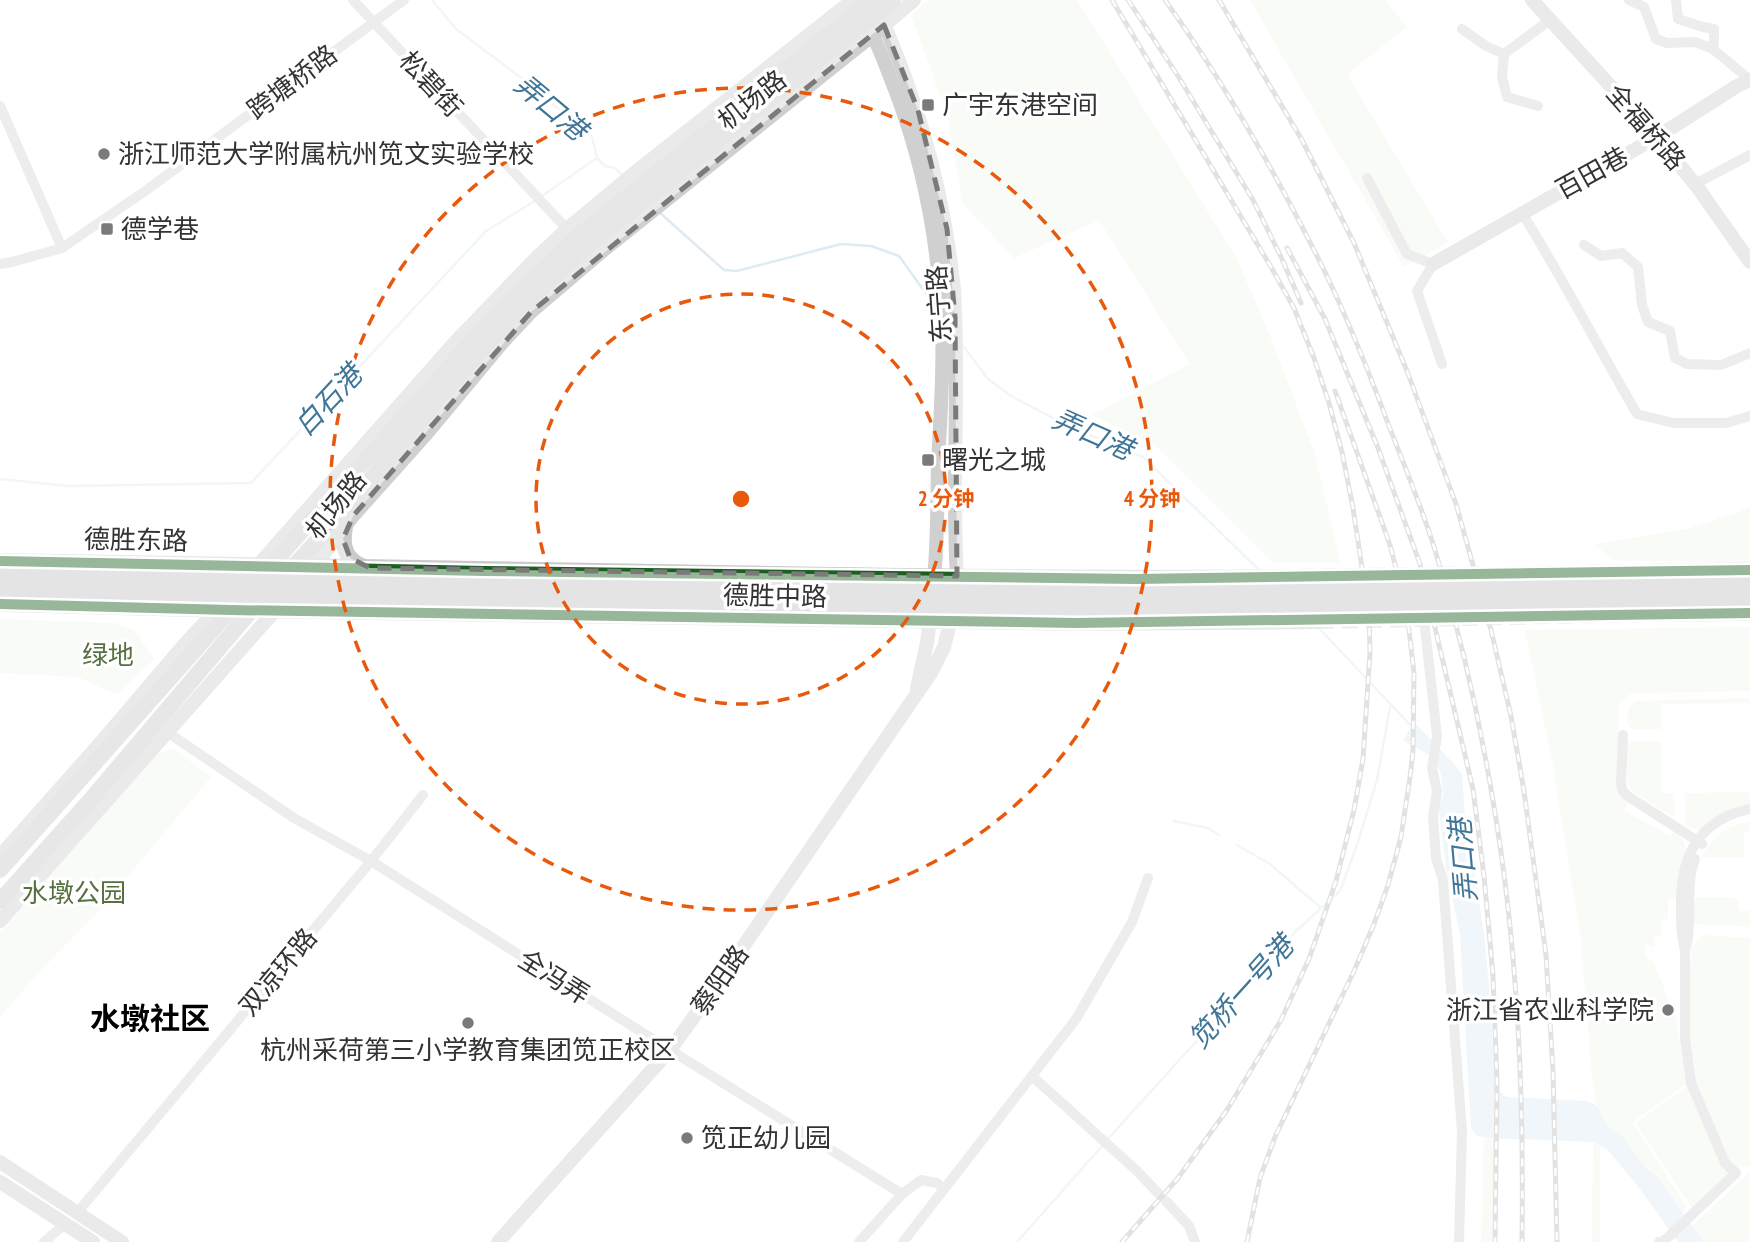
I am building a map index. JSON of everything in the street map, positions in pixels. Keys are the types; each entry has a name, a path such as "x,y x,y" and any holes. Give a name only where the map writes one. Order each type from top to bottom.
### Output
{"highway":[{"path":"0,573 1155,594 1750,585"},
{"path":"0,589 1150,610 1750,600"}],"main road":[{"name":"机场路","path":"405,407 578,236 622,209 653,184 791,63 868,12 893,0"},
{"name":"机场路","path":"0,921 315,568 345,527 502,343 602,243 622,209 653,184 749,124 868,12 914,0"},
{"name":"全福桥路","path":"1532,0 1657,137 1746,248 1750,262"},
{"name":"东宁路","path":"868,12 916,155 932,231 942,328 935,576 927,643 915,696"},
{"name":"东宁路","path":"868,12 900,58 930,153 947,229 954,291 956,379 957,576 952,622"},
{"name":"百田巷","path":"1433,264 1657,137 1750,80"},
{"name":"机场路","path":"0,870 223,610 405,407 484,312 538,256 563,224 622,209"},
{"name":"机场路","path":"0,901 92,798 251,610 370,480 481,349 581,252 602,243"},
{"path":"370,480 391,473"},
{"path":"345,527 343,539 350,558 356,564 370,568"},
{"name":"德胜东路","path":"0,561 265,565"},
{"name":"德胜中路","path":"265,565 315,568 1136,579 1266,577"},
{"path":"1650,572 1750,570"},
{"path":"0,604 223,610"},
{"name":"机场路","path":"0,856 183,646 223,610"},
{"name":"德胜中路","path":"223,610 952,622 1311,621"},
{"path":"1650,614 1750,613"},
{"name":"蔡阳路","path":"498,1242 670,1050 931,673 944,647 952,622"},
{"path":"0,1162 122,1242"},
{"path":"0,1182 93,1242"}],"street":[{"name":"松碧街","path":"353,0 563,224"},
{"path":"1629,0 1644,7 1656,39 1667,43 1695,42 1713,48 1750,80"},
{"path":"1676,0 1678,19 1714,29 1713,48"},
{"name":"跨塘桥路","path":"0,264 62,248 148,189 401,2"},
{"path":"1538,106 1507,97 1502,77 1504,54 1550,20"},
{"path":"1462,29 1486,46 1504,54"},
{"path":"0,106 62,248"},
{"path":"1695,184 1750,155"},
{"path":"1367,178 1407,254 1433,264 1417,291 1442,364"},
{"path":"1521,214 1549,258 1637,414 1673,423 1726,423 1750,416"},
{"path":"1584,246 1601,256 1622,253 1638,267 1642,304 1648,322 1671,331 1675,358 1687,364 1721,365 1750,353"},
{"path":"1424,619 1437,736 1432,768 1437,791 1433,817 1436,858 1443,880 1462,1131 1459,1242"},
{"name":"全冯弄","path":"167,732 294,818 371,861 902,1194"},
{"path":"1623,735 1621,783 1626,795 1699,842"},
{"name":"双凉环路","path":"77,1213 423,795"},
{"path":"1662,1241 1736,1173 1725,1163 1691,1083 1685,1039 1685,951 1682,938 1681,889 1683,874 1707,829 1732,814 1750,809"},
{"path":"1699,842 1730,821 1750,816"},
{"path":"903,1242 1076,1019 1132,922 1148,878"},
{"path":"1032,1076 1158,1193"},
{"path":"859,1242 902,1194 921,1180 937,1183 944,1189"},
{"path":"1166,1201 1189,1226 1195,1242"},
{"path":"44,1242 65,1224"}],"highlighted area":[{"path":"884,25 918,110 947,229 955,317 957,576 370,568 350,558 343,539 353,516 531,312"}],"green space":[{"path":"928,0 1077,0 1237,259 1269,333 1314,452 1341,563 1273,563 1156,446 1092,415 1190,364 1099,220 1014,258 963,204 948,119 911,16"},
{"path":"1250,0 1385,0 1407,27 1347,74 1448,242 1404,267"},
{"path":"1750,508 1750,563 1613,560 1594,544 1690,528"},
{"name":"绿地","path":"0,619 115,623 134,630 154,659 117,695 78,677 0,673"},
{"path":"1750,627 1750,691 1634,693 1627,696 1618,712 1617,788 1627,803 1625,811 1670,836 1674,832 1683,839 1686,850 1677,898 1668,899 1668,919 1662,919 1662,935 1654,937 1654,947 1646,945 1645,956 1654,963 1676,1019 1686,1084 1632,1122 1686,1206 1683,1213 1658,1178 1646,1168 1622,1136 1608,1126 1597,1106 1593,1087 1580,933 1552,760 1525,630"},
{"path":"1750,698 1750,703 1661,704 1661,729 1633,729 1629,727 1627,720 1630,706 1636,701"},
{"path":"1661,742 1661,793 1673,793 1675,814 1672,816 1633,792 1627,783 1627,747 1628,743"},
{"name":"水墩公园","path":"174,749 211,777 97,913 0,1017 0,933 154,754"},
{"path":"1750,792 1750,805 1723,813 1700,829 1686,826 1684,793"},
{"path":"1750,821 1750,832 1744,832 1744,857 1702,857 1722,833"},
{"path":"1698,897 1738,898 1739,911 1750,911 1750,928 1693,924 1693,906"},
{"path":"1702,935 1750,938 1750,1166 1736,1167 1692,1208 1636,1123 1695,1081 1688,1040 1691,948"},
{"path":"1484,1138 1495,1139 1492,1242 1481,1242"},
{"path":"1593,1142 1600,1146 1600,1242 1592,1242"},
{"path":"1750,1172 1750,1242 1704,1242 1692,1226"}],"water":[{"path":"1414,722 1462,774 1465,815 1483,927 1495,1084 1507,1097 1587,1101 1597,1106 1608,1126 1622,1136 1646,1168 1658,1178 1704,1242 1678,1242 1607,1149 1593,1142 1488,1138 1478,1136 1471,1128 1460,934 1446,868 1439,809 1443,795 1442,780 1430,755 1403,741"}],"waterway":[{"name":"弄口港","path":"432,0 456,29 527,82 592,137 597,158 605,166 615,168 622,175"},
{"name":"白石港","path":"542,196 597,158"},
{"name":"白石港","path":"0,479 68,486 251,483 486,231 536,200"},
{"name":"弄口港","path":"659,212 724,270 737,271 841,244 871,246 899,256 935,306"},
{"name":"弄口港","path":"961,343 988,379 1011,396 1068,426 1143,457 1259,570"},
{"name":"弄口港","path":"1317,626 1413,728"},
{"name":"笕桥一号港","path":"1107,1140 1296,931 1340,891 1377,780 1390,707"},
{"path":"1174,821 1208,828 1219,835"},
{"path":"1237,845 1270,864 1321,908"},
{"name":"笕桥一号港","path":"1017,1242 1103,1145"}],"tunnel":[{"path":"1273,577 1650,572"},
{"path":"1318,621 1650,614"}],"railway":[{"path":"1112,0 1271,267 1294,308 1314,358 1342,452 1353,508 1369,614 1370,652 1363,759 1354,810 1336,881 1309,959 1281,1020 1227,1110 1178,1178 1122,1242"},
{"path":"1128,0 1178,76 1253,200 1301,303"},
{"path":"1165,0 1209,64 1249,131 1323,268 1374,386 1425,519 1444,581 1482,737 1502,856 1518,1021 1522,1242"},
{"path":"1219,0 1302,140 1354,243 1407,371 1456,504 1491,630 1511,716 1524,791 1546,955 1553,1071 1557,1242"},
{"path":"1287,248 1325,319 1378,448 1420,564 1473,789 1493,975 1497,1082 1495,1242"},
{"path":"1247,1242 1260,1178 1275,1137 1354,971 1388,885 1401,837 1413,751 1414,673 1400,584 1390,545 1335,391"}],"cycle path":[{"path":"0,561 484,571 1136,579 1750,570"},
{"path":"0,604 1077,623 1750,613"}],"place":[{"name":"广宇东港空间","path":"928,105"},
{"name":"浙江师范大学附属杭州笕文实验学校","path":"104,154"},
{"name":"德学巷","path":"107,229"},
{"name":"曙光之城","path":"928,460"},
{"name":"浙江省农业科学院","path":"1668,1010"},
{"name":"杭州采荷第三小学教育集团笕正校区","path":"468,1023"},
{"name":"笕正幼儿园","path":"687,1138"}],"district":[{"name":"水墩社区","path":"150,1019"}]}
